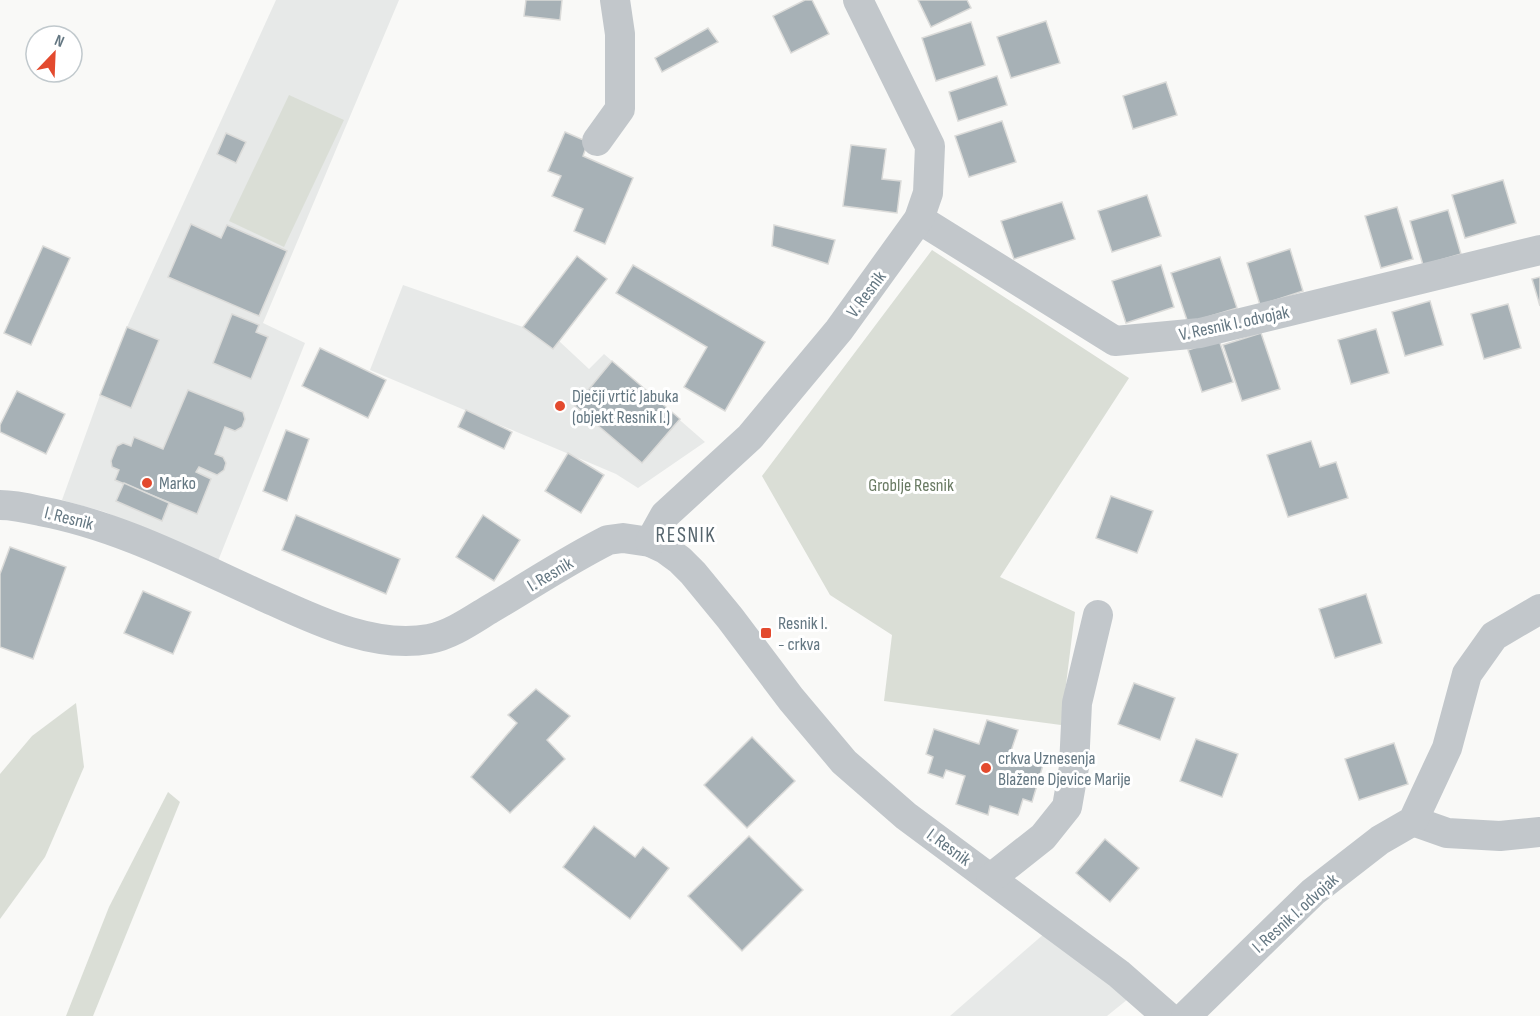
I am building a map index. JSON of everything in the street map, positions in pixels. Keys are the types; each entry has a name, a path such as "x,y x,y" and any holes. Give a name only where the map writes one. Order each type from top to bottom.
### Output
{"street":[{"path":"597,141 620,109 620,34 615,0"},
{"name":"V. Resnik","path":"650,542 665,515 750,437 839,330 919,219 928,193 930,146 858,0"},
{"name":"V. Resnik I. odvojak","path":"919,219 1115,341 1200,333 1540,250"},
{"name":"I. Resnik","path":"0,505 65,515 99,526 146,544 300,613 356,634 400,641 431,639 464,625 608,540 623,538 650,542 665,549 693,573 791,699 844,762 906,816 1119,975 1167,1016"},
{"path":"1540,609 1494,636 1467,674 1447,748 1413,821 1447,832 1500,836 1540,832"},
{"path":"991,878 1043,837 1067,807 1074,767 1077,703 1098,615"},
{"name":"I. Resnik I. odvojak","path":"1186,1016 1313,892 1380,840 1413,821"}],"shaded area":[{"path":"276,0 399,0 263,323 305,343 218,561 105,512 62,500 127,327"},
{"name":"Dječji vrtić Jabuka (objekt Resnik I.)","path":"403,285 523,327 553,349 559,341 589,369 604,354 705,442 638,488 616,474 370,370"},
{"path":"1045,933 1128,999 1107,1016 950,1016"}],"green space":[{"path":"289,95 344,120 284,247 229,221"},
{"name":"Groblje Resnik","path":"932,250 1129,378 1000,577 1075,612 1061,725 884,701 892,635 830,595 762,476"},
{"path":"76,703 84,767 45,857 0,919 0,774 32,736"},
{"path":"168,792 180,802 93,1016 66,1016 109,907"}],"building":[{"path":"526,0 562,0 560,20 524,16"},
{"path":"805,0 812,0 829,34 791,53 773,16"},
{"path":"918,0 967,0 971,8 931,27"},
{"path":"1046,21 1060,63 1011,78 997,37"},
{"path":"971,22 985,65 936,81 922,38"},
{"path":"708,28 718,42 662,72 655,58"},
{"path":"997,76 1007,105 958,121 949,92"},
{"path":"1166,82 1177,115 1133,129 1123,96"},
{"path":"1002,121 1016,162 969,177 955,136"},
{"path":"565,132 588,142 583,156 633,178 605,244 574,231 583,209 552,196 561,176 548,171"},
{"path":"226,133 246,142 236,163 217,154"},
{"path":"851,145 886,149 882,179 901,181 897,213 843,206"},
{"path":"1503,180 1516,223 1465,238 1452,195"},
{"path":"1147,195 1161,236 1112,252 1098,211"},
{"path":"1062,202 1075,239 1014,259 1001,221"},
{"path":"1397,207 1413,259 1381,268 1365,216"},
{"path":"1448,210 1461,254 1423,265 1410,221"},
{"path":"191,224 221,238 227,225 287,251 259,316 168,277"},
{"path":"774,225 835,240 828,264 772,246"},
{"path":"43,246 70,258 31,345 4,333"},
{"path":"1290,249 1303,291 1260,305 1247,263"},
{"path":"577,256 607,279 553,349 523,327"},
{"path":"1220,257 1237,308 1188,323 1171,273"},
{"path":"633,265 765,342 725,411 684,387 707,347 616,293"},
{"path":"1161,265 1174,307 1126,323 1112,281"},
{"path":"1540,277 1540,306 1532,279"},
{"path":"1430,301 1443,345 1405,356 1392,312"},
{"path":"1508,304 1521,348 1484,359 1471,314"},
{"path":"232,314 259,325 256,332 268,337 251,379 213,363"},
{"path":"127,327 159,340 131,408 100,395"},
{"path":"1376,329 1389,373 1351,384 1338,340"},
{"path":"1261,333 1280,389 1242,401 1223,345"},
{"path":"1219,340 1233,382 1202,392 1188,350"},
{"path":"320,348 386,380 368,418 302,386"},
{"path":"612,361 680,419 642,463 575,406"},
{"path":"188,390 243,412 245,419 242,427 235,431 225,427 215,454 223,457 226,463 224,470 217,475 199,467 196,472 211,479 197,514 115,480 119,470 112,467 111,461 117,446 123,443 131,446 134,437 163,449"},
{"path":"17,391 65,414 46,454 0,432 0,425"},
{"path":"466,410 512,432 504,449 458,427"},
{"path":"286,430 309,439 287,501 263,491"},
{"path":"1311,441 1320,467 1336,462 1348,498 1288,517 1267,455"},
{"path":"568,453 604,475 581,513 545,491"},
{"path":"124,483 169,503 162,521 116,501"},
{"path":"1111,496 1153,511 1137,553 1096,538"},
{"path":"296,515 400,559 386,594 282,550"},
{"path":"483,515 520,540 494,581 456,557"},
{"path":"10,547 66,567 33,659 0,647 0,574"},
{"path":"143,591 191,612 173,654 124,633"},
{"path":"1366,594 1382,643 1335,658 1319,609"},
{"path":"1134,683 1175,698 1160,740 1118,724"},
{"path":"536,689 570,716 547,740 565,759 510,813 471,777 517,723 508,715"},
{"name":"crkva Uznesenja Blažene Djevice Marije","path":"987,720 1018,730 1010,754 1043,765 1032,802 1023,799 1018,815 990,806 988,815 956,804 965,776 946,770 943,778 928,773 933,757 926,754 934,729 979,744"},
{"path":"752,737 795,781 747,828 704,785"},
{"path":"1196,739 1238,754 1222,797 1180,781"},
{"path":"1394,743 1408,784 1359,800 1345,759"},
{"path":"594,826 635,857 643,847 669,868 630,919 563,867"},
{"path":"749,836 803,890 742,951 688,896"},
{"path":"1105,839 1139,868 1110,902 1076,873"}],"place":[{"name":"Dječji vrtić Jabuka (objekt Resnik I.)","path":"560,406"},
{"name":"Marko","path":"147,483"},
{"name":"Resnik I. - crkva","path":"766,633"},
{"name":"crkva Uznesenja Blažene Djevice Marije","path":"986,768"}],"district":[{"name":"RESNIK","path":"686,535"}]}
